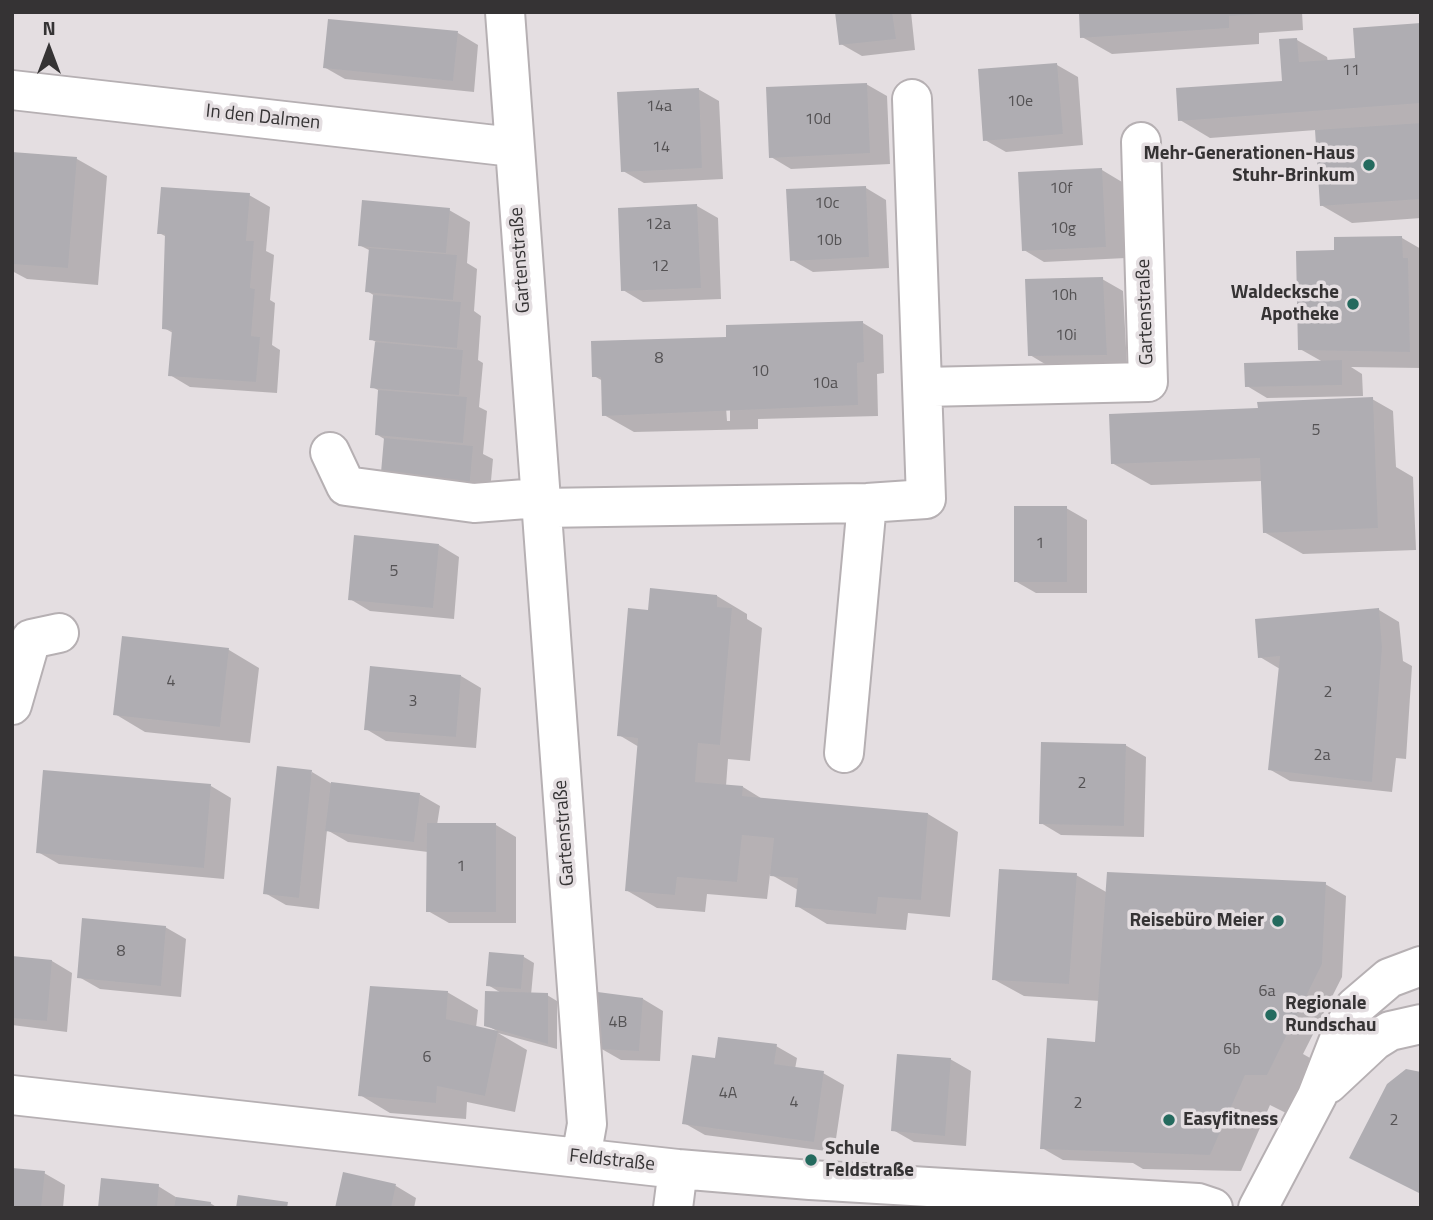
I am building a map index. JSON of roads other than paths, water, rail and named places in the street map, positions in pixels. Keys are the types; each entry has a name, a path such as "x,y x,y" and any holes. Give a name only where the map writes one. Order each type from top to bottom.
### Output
{"street":[{"name":"Gartenstraße","path":"505,12 539,503 587,1124 581,1158"},
{"name":"In den Dalmen","path":"12,90 513,147"},
{"path":"330,453 346,486 474,503 867,503 926,499 912,99"},
{"name":"Gartenstraße","path":"923,387 1148,382 1141,142"},
{"path":"844,753 867,503"},
{"path":"12,705 31,639 59,633"},
{"path":"1258,1208 1317,1096 1342,1032 1355,1007 1389,978 1421,966"},
{"path":"1317,1096 1374,1041 1390,1031 1421,1024"},
{"name":"Feldstraße","path":"12,1095 678,1169 810,1180 1198,1203 1213,1208"},
{"path":"673,1208 678,1169"}],"place":[{"name":"Mehr-Generationen-Haus Stuhr-Brinkum","path":"1369,165"},
{"name":"Waldecksche Apotheke","path":"1353,304"},
{"name":"Reisebüro Meier","path":"1278,921"},
{"name":"Regionale Rundschau","path":"1271,1015"},
{"name":"Easyfitness","path":"1169,1120"},
{"name":"Schule Feldstraße","path":"811,1160"}]}
